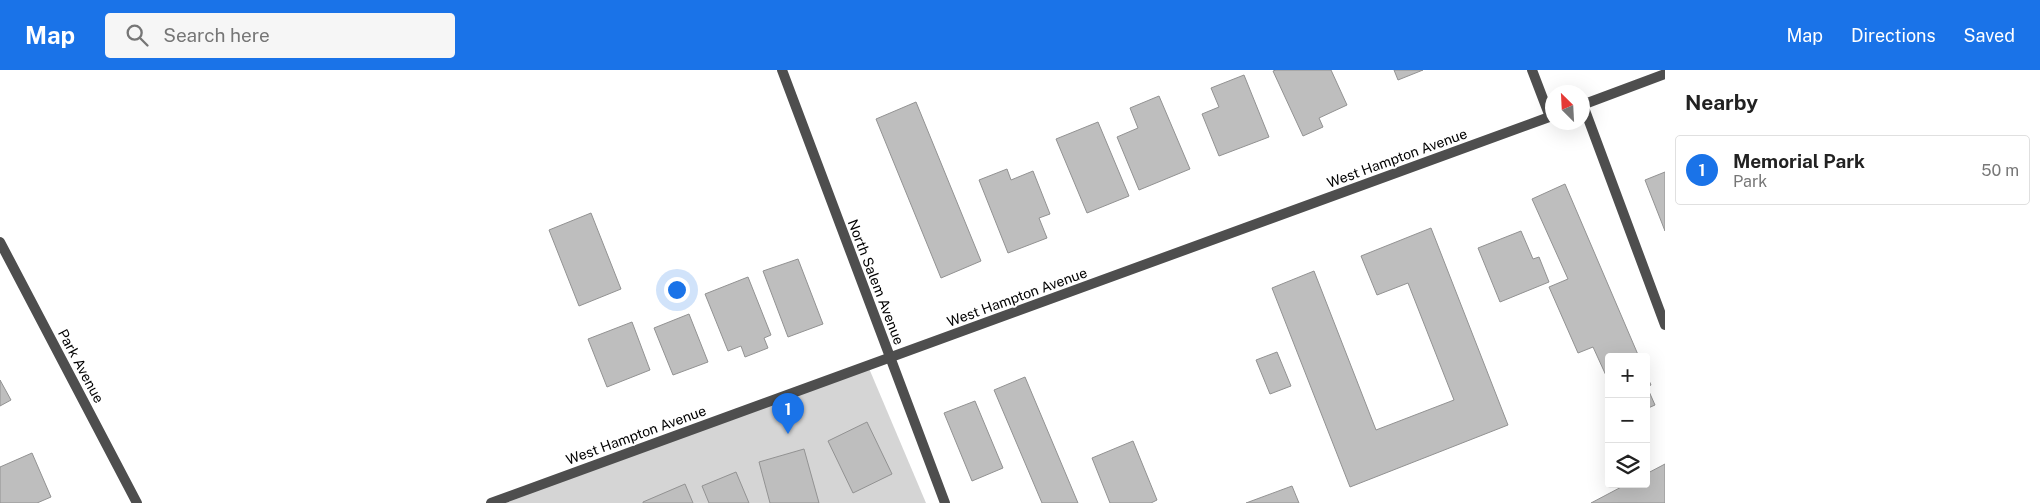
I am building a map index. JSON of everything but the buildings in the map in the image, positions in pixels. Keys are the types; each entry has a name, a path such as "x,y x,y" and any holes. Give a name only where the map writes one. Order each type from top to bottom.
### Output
{"street":[{"name":"North Salem Avenue","path":"782,70 945,503"},
{"path":"1532,70 1545,101"},
{"path":"1590,102 1665,74"},
{"name":"West Hampton Avenue","path":"491,503 1545,118"},
{"path":"1590,124 1665,325"},
{"name":"Park Avenue","path":"0,242 137,503"}],"shaded area":[{"path":"868,366 926,503 491,503"}],"place":[{"name":"Memorial Park","path":"788,434"}]}
